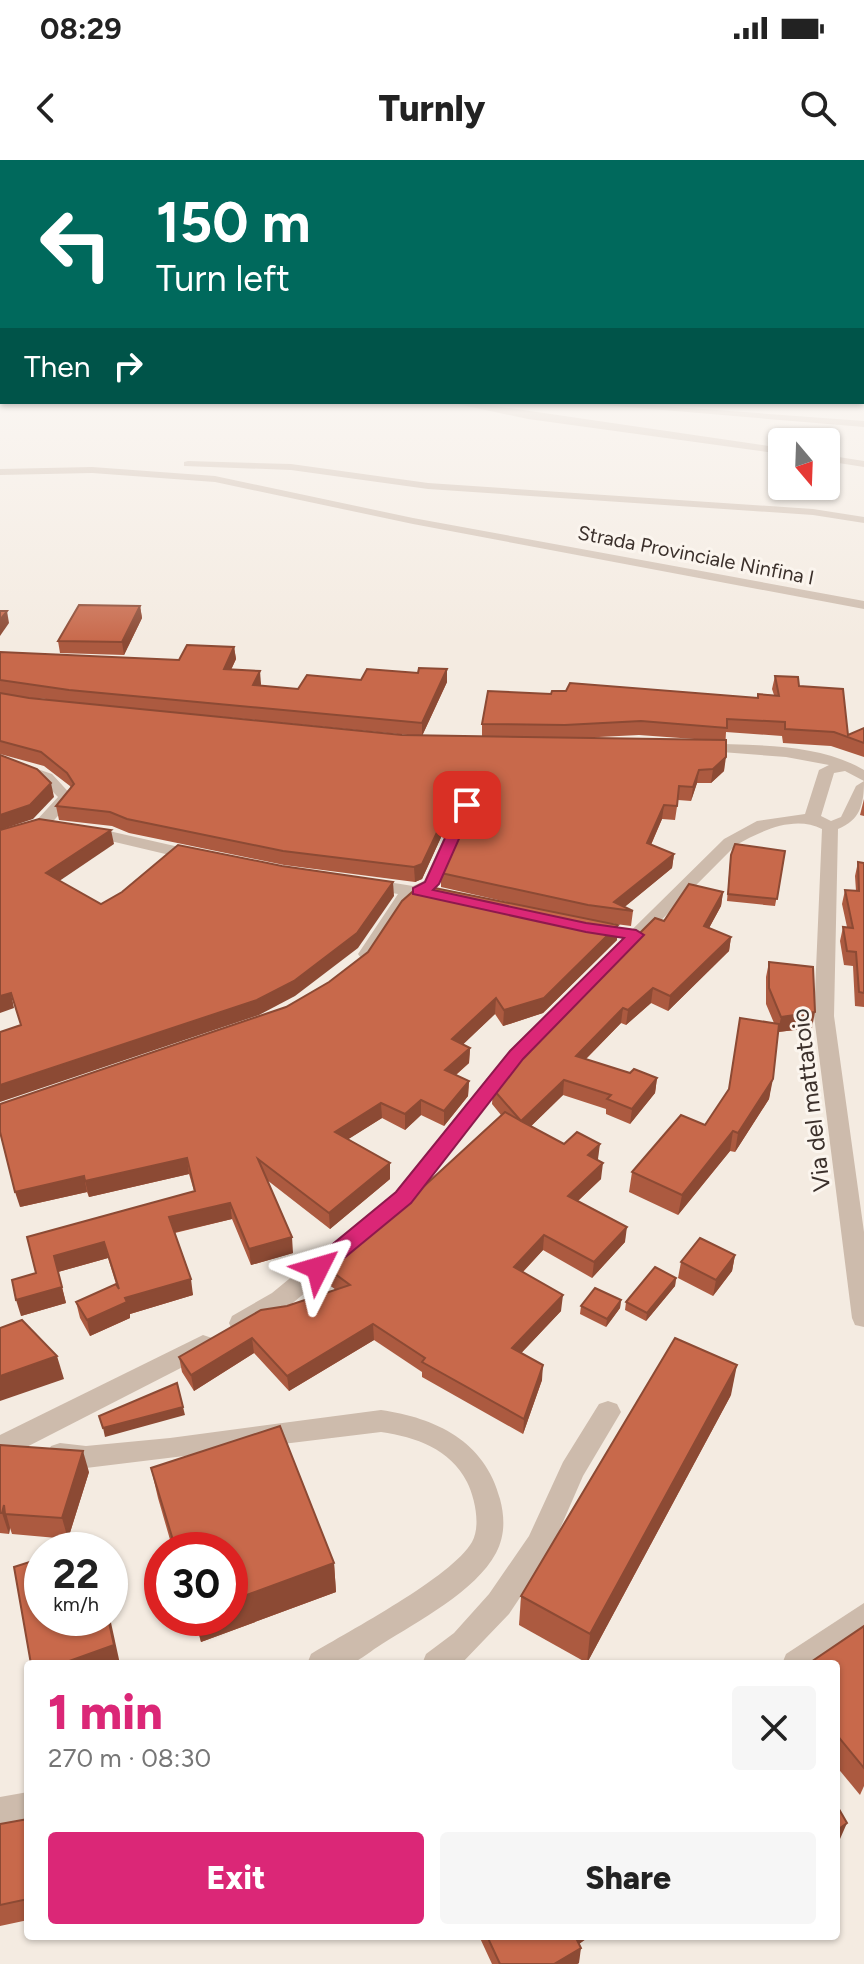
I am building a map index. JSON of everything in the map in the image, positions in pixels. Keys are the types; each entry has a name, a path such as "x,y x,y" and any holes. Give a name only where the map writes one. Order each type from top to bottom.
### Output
{"street":[{"name":"Strada Provinciale Ninfina I","path":"136,473 215,479 413,521 864,605"},
{"name":"Strada Provinciale Ninfina I","path":"336,473 428,486 813,512 864,520"},
{"path":"679,746 786,753 843,767 864,776"},
{"path":"0,760 27,766 61,788 66,798 41,825"},
{"name":"Via del mattatoio","path":"843,767 827,770 821,822 824,1016 864,1318"},
{"path":"1,1447 191,1352 280,1300 403,1198 516,1055 730,842 763,824 785,819 821,822 847,820 864,786"},
{"path":"354,964 367,954 403,898 431,884 467,805"},
{"path":"0,838 41,825 112,834 123,840 215,860"},
{"path":"351,882 418,891 462,901"},
{"path":"611,931 636,935"},
{"path":"442,1660 464,1643 499,1604 531,1557 572,1470 608,1412"},
{"path":"1,1447 86,1457 381,1421 408,1424 435,1433 457,1449 474,1469 485,1490 490,1517 485,1546 466,1573 328,1660"},
{"path":"803,1660 864,1617"},
{"path":"0,1813 24,1809"}],"building":[{"path":"79,605 140,606 122,642 58,641"},
{"path":"187,645 234,647 224,669 260,671 253,685 298,689 307,675 361,680 367,669 418,673 419,668 447,669 422,723 69,690 0,680 0,652 179,660"},
{"path":"775,676 798,677 799,686 843,689 848,735 864,728 864,743 834,732 785,729 785,722 727,719 727,728 641,721 565,725 482,724 488,691 551,694 552,691 566,691 570,683 758,698 758,694 779,696"},
{"path":"0,693 402,735 726,740 726,757 713,769 699,770 693,787 679,786 677,806 664,805 647,843 674,854 614,902 633,911 588,905 441,873 478,792 473,785 459,786 422,864 414,867 283,851 127,819 110,812 56,806 74,784 67,773 41,752 0,741"},
{"path":"0,755 37,769 51,783 30,805 0,815"},
{"path":"39,819 111,830 46,873 101,904 122,892 178,845 282,866 393,882 357,933 294,981 257,1000 0,1085 0,1032 21,1025 11,993 0,996 0,830"},
{"path":"735,844 785,851 777,899 728,894 731,855"},
{"path":"858,862 864,863 864,993 859,992 856,952 847,951 843,927 853,928 845,890 859,891"},
{"path":"689,884 723,892 704,926 731,937 670,996 653,988 628,1010 623,1008 576,1056 630,1073 634,1069 657,1078 632,1109 607,1099 611,1095 564,1080 521,1121 493,1089 524,1056 520,1054 526,1046 655,918 664,921"},
{"path":"420,885 618,925 544,998 504,1010 496,998 452,1039 470,1048 445,1070 469,1081 444,1111 421,1100 405,1114 381,1103 335,1132 390,1163 329,1213 258,1159 292,1237 249,1249 230,1203 169,1217 191,1279 125,1298 127,1302 87,1320 76,1302 116,1284 119,1289 104,1242 54,1256 62,1287 16,1300 12,1280 36,1273 27,1237 195,1191 187,1158 85,1181 84,1176 15,1192 0,1132 0,1104 286,1007 329,982 368,952 402,901"},
{"path":"769,962 813,967 815,1012 781,1017 769,988"},
{"path":"740,1018 779,1024 773,1079 738,1133 733,1131 682,1195 632,1172 681,1115 705,1125 729,1089"},
{"path":"505,1112 564,1144 577,1132 600,1144 588,1155 603,1163 568,1196 627,1227 594,1262 544,1235 514,1267 563,1295 512,1348 543,1365 524,1419 422,1362 425,1358 373,1324 287,1376 252,1338 191,1375 179,1357 261,1310 287,1306 350,1285 323,1265 367,1229 373,1233"},
{"path":"700,1238 735,1255 716,1280 681,1262"},
{"path":"655,1267 676,1278 647,1313 626,1302"},
{"path":"595,1288 621,1300 607,1319 581,1306"},
{"path":"22,1320 57,1356 0,1376 0,1328"},
{"path":"675,1338 737,1365 590,1634 521,1596"},
{"path":"177,1383 183,1407 103,1428 99,1416"},
{"path":"280,1426 334,1563 248,1594 248,1532 171,1532 151,1468"},
{"path":"0,1445 83,1451 62,1518 5,1514 4,1505 0,1513"},
{"path":"24,1564 24,1624 14,1567"},
{"path":"864,1626 864,1768 840,1739 840,1660 814,1660"},
{"path":"26,1636 112,1636 114,1645 72,1660 30,1660"},
{"path":"840,1811 847,1823 840,1828"},
{"path":"24,1820 24,1900 0,1905 0,1824"},
{"path":"489,1940 577,1940 581,1948 554,1964 500,1964"}],"route":[{"path":"318,1268 403,1198 516,1055 636,935 586,928 418,891 431,884 467,805"}]}
